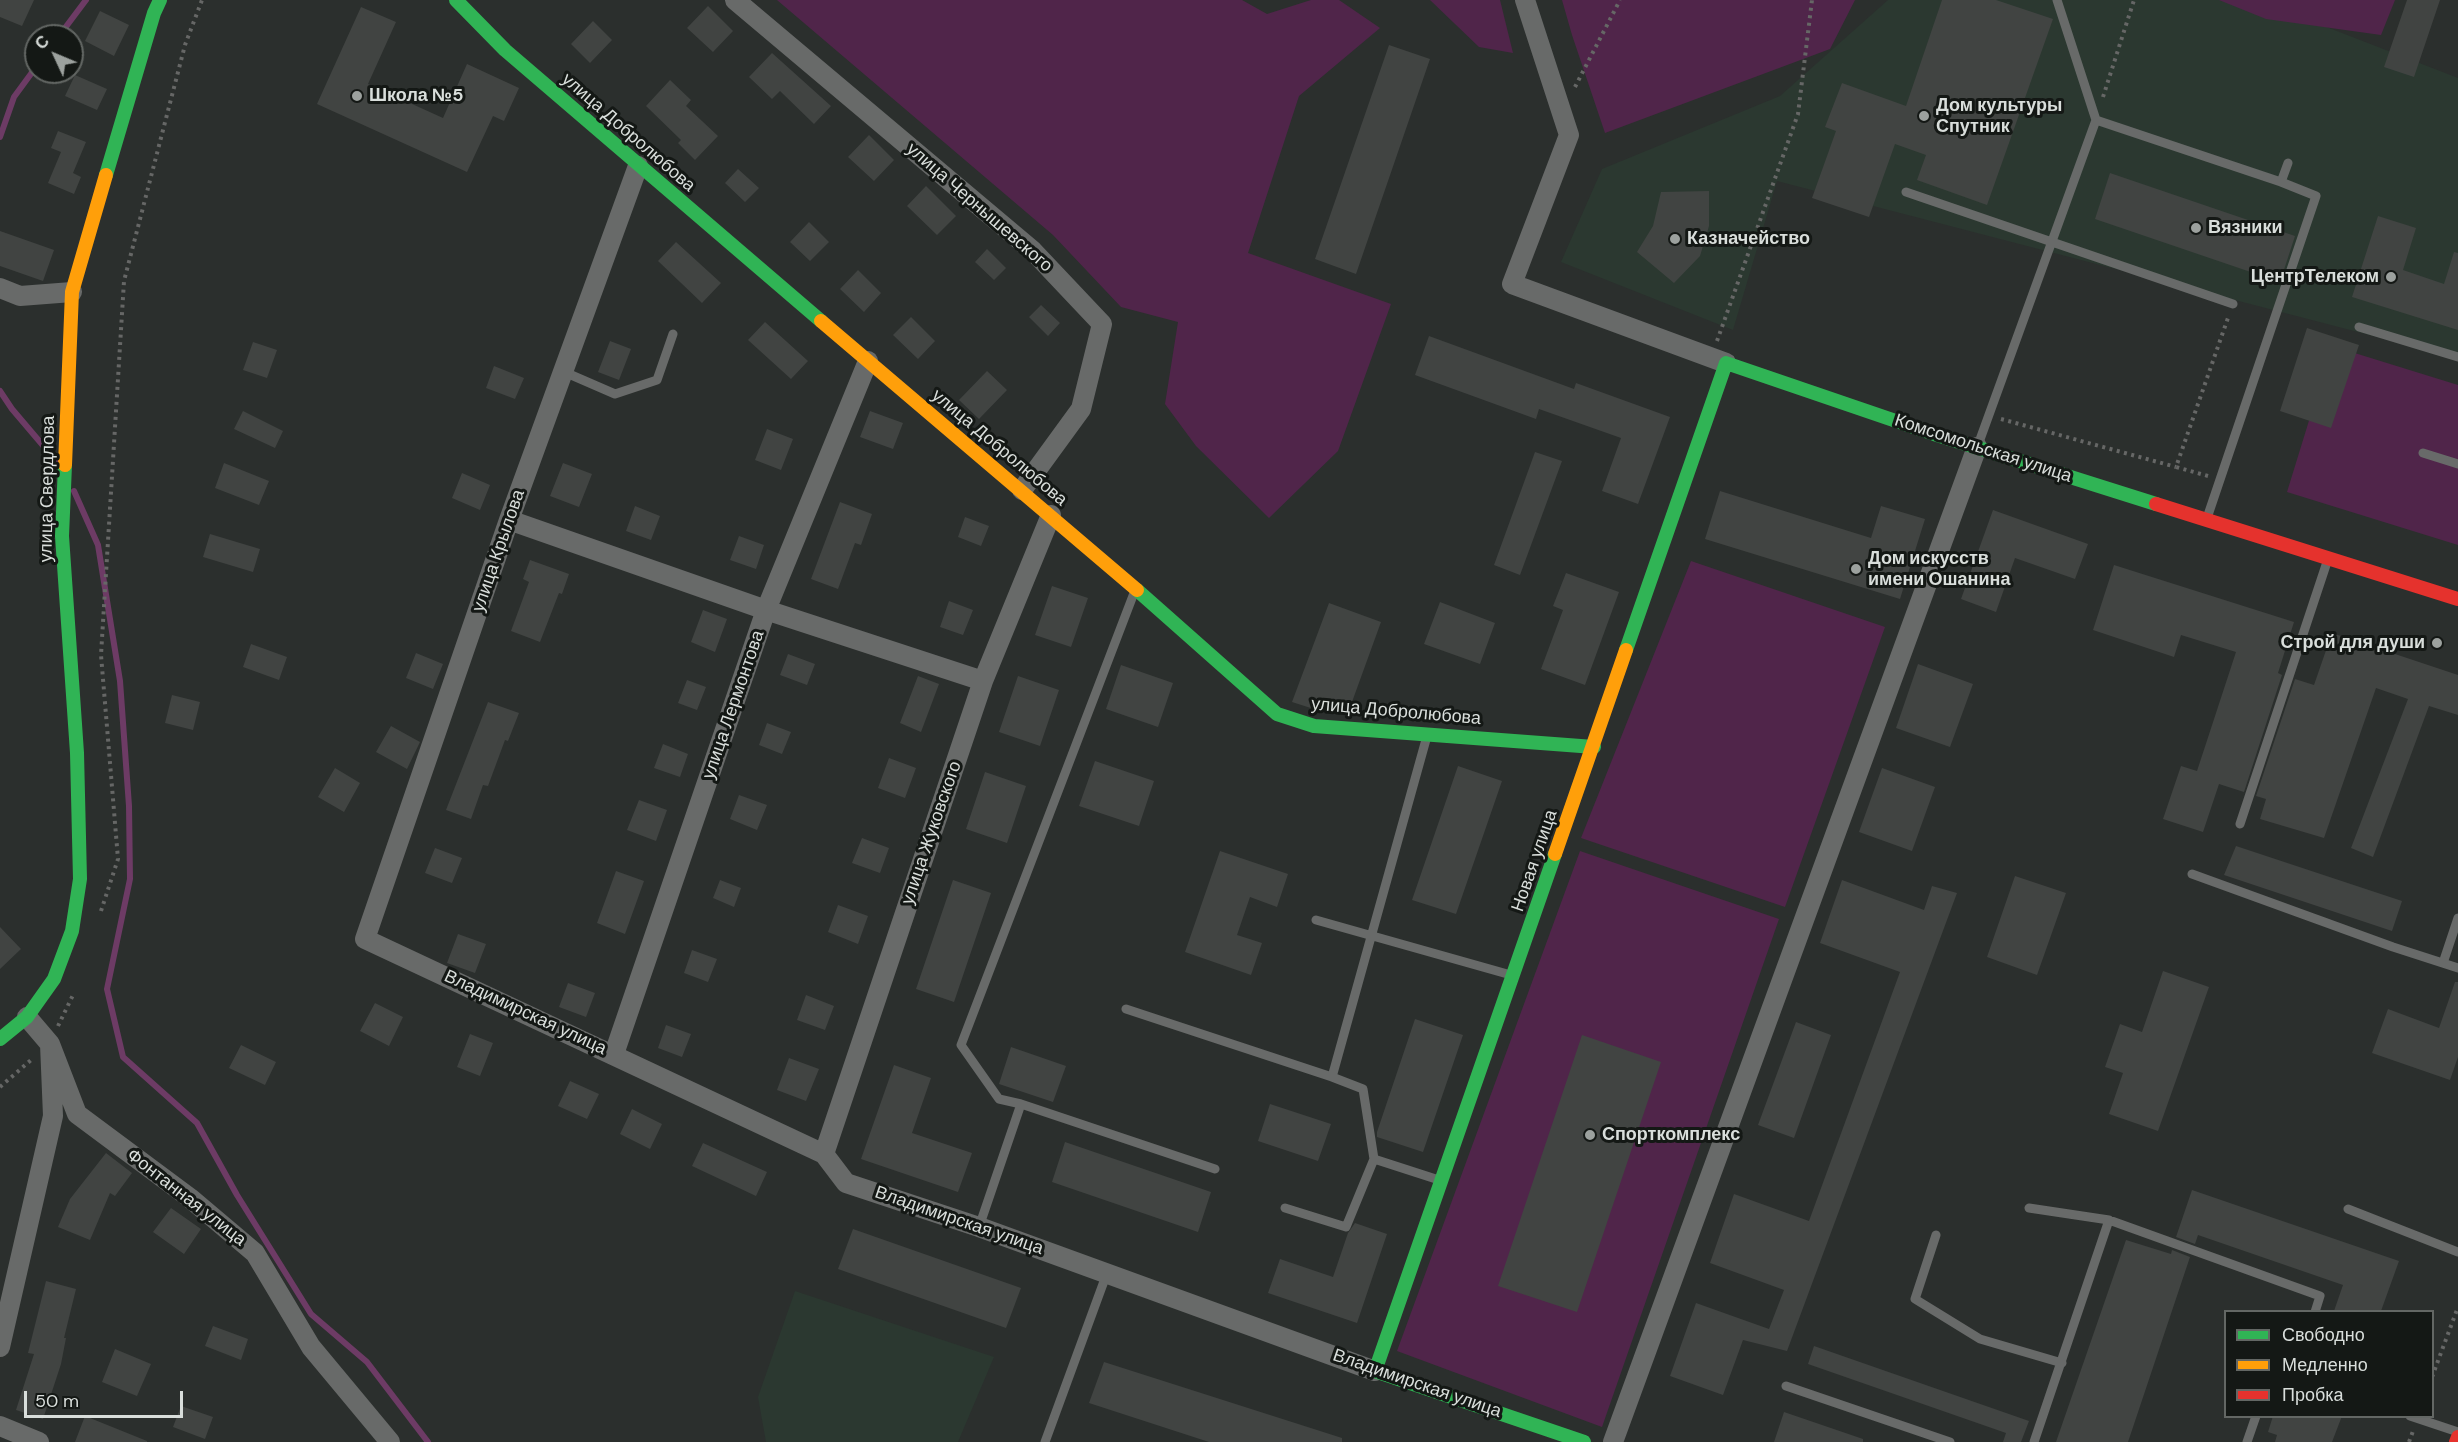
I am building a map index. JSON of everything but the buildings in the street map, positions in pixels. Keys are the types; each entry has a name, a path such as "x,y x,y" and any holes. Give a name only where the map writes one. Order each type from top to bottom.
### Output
{"street":[{"name":"улица Свердлова","path":"0,1039 27,1017 54,978 72,931 80,879 77,753 62,536 72,292 154,13 160,0"},
{"name":"улица Добролюбова","path":"456,0 505,50 638,166 1022,490 1136,588 1276,714 1314,726 1594,747"},
{"name":"улица Чернышевского","path":"735,0 1033,251 1102,324 1081,409 1022,490"},
{"path":"1525,0 1562,113"},
{"name":"Комсомольская улица","path":"1562,113 1569,135 1512,284 1726,363 1977,447 2458,599"},
{"name":"улица Крылова","path":"365,939 509,520 638,166"},
{"path":"0,288 20,296 72,292"},
{"name":"улица Лермонтова","path":"614,1054 766,610 868,361"},
{"name":"Новая улица","path":"1375,1371 1726,363"},
{"path":"1613,1442 1977,447"},
{"name":"улица Жуковского","path":"824,1154 983,681 1051,515"},
{"path":"509,520 766,610 983,681"},
{"name":"Владимирская улица","path":"365,939 824,1154 846,1183 979,1227 1375,1371 1584,1442"},
{"name":"Фонтанная улица","path":"27,1017 50,1044 77,1114 190,1198 255,1253 311,1347 390,1442"},
{"path":"0,1347 53,1116 50,1044"},
{"path":"0,1426 39,1442"},
{"path":"2456,1442 2458,1435"}],"lane":[{"path":"1977,447 2096,120 2057,0"},
{"path":"2096,120 2281,182 2316,196 2206,520"},
{"path":"2281,182 2288,163"},
{"path":"1906,192 2233,304"},
{"path":"2359,327 2458,357"},
{"path":"562,371 615,394 657,380 673,334"},
{"path":"2423,453 2458,464"},
{"path":"2240,824 2328,559"},
{"path":"1136,588 961,1045 999,1099 1021,1104 1215,1169"},
{"path":"1332,1077 1427,734"},
{"path":"2192,874 2458,968"},
{"path":"2443,963 2458,918"},
{"path":"1316,920 1514,975"},
{"path":"1126,1009 1363,1089 1374,1159 1346,1227 1285,1208"},
{"path":"979,1227 1021,1104"},
{"path":"1374,1159 1441,1181"},
{"path":"2029,1208 2109,1220 2320,1296 2315,1310"},
{"path":"2348,1209 2458,1252"},
{"path":"2034,1442 2109,1220"},
{"path":"1936,1235 1915,1299 1980,1339 2062,1363"},
{"path":"1045,1442 1107,1273"},
{"path":"1786,1386 1950,1442"},
{"path":"2247,1442 2255,1418"},
{"path":"2415,1418 2458,1435"}],"path":[{"path":"100,915 118,859 101,655 124,281 185,45 202,0"},
{"path":"1562,113 1620,0"},
{"path":"1726,363 1716,340 1798,114 1812,0"},
{"path":"2096,120 2134,0"},
{"path":"2176,467 2233,304"},
{"path":"1989,415 2220,480"},
{"path":"0,1087 50,1044 74,993"},
{"path":"2434,1374 2458,1307"}],"shaded area":[{"path":"777,0 1242,0 1267,14 1311,0 1339,0 1380,28 1299,96 1248,253 1391,304 1338,451 1269,518 1196,446 1165,404 1178,322 1121,307 1053,235"},
{"path":"1430,0 1500,0 1513,53 1479,47"},
{"path":"1562,0 1855,0 1830,49 1605,133"},
{"path":"1888,0 2257,0 2458,78 2458,358 1777,181 1733,330 1561,262 1602,169 1780,96"},
{"path":"2219,0 2395,0 2381,35 2266,19"},
{"path":"2332,346 2458,385 2458,545 2287,492"},
{"path":"1691,561 1885,627 1785,907 1581,838"},
{"name":"Спорткомплекс","path":"1580,851 1779,919 1602,1427 1397,1351"},
{"path":"795,1291 994,1357 958,1442 766,1442 758,1397"}],"waterway":[{"path":"68,24 86,0"},
{"path":"0,137 14,97 24,83"},
{"path":"0,391 12,409 57,462"},
{"path":"74,491 98,545 120,681 129,806 130,879 107,989 123,1057 197,1123 237,1195 311,1314 367,1362 428,1442"}],"traffic: fast":[{"path":"106,175 154,13 160,0"},
{"path":"456,0 505,50 821,321"},
{"path":"1626,650 1726,363 1934,434 2156,504"},
{"path":"0,1039 27,1017 54,979 72,931 80,879 77,753 62,536 65,465"},
{"path":"1137,590 1277,714 1314,726 1594,747"},
{"path":"1555,854 1375,1371 1584,1442"}],"traffic: slow":[{"path":"65,465 72,292 106,175"},
{"path":"821,321 1137,590"},
{"path":"1555,854 1626,650"}],"traffic: jam":[{"path":"2156,504 2458,599"},
{"path":"2456,1442 2458,1437"}],"place":[{"name":"Школа №5","path":"357,96"},
{"name":"Дом культуры Спутник","path":"1924,116"},
{"name":"Вязники","path":"2196,228"},
{"name":"Казначейство","path":"1675,239"},
{"name":"ЦентрТелеком","path":"2391,277"},
{"name":"Дом искусств имени Ошанина","path":"1856,569"},
{"name":"Строй для души","path":"2437,643"},
{"name":"Спорткомплекс","path":"1590,1135"}]}
